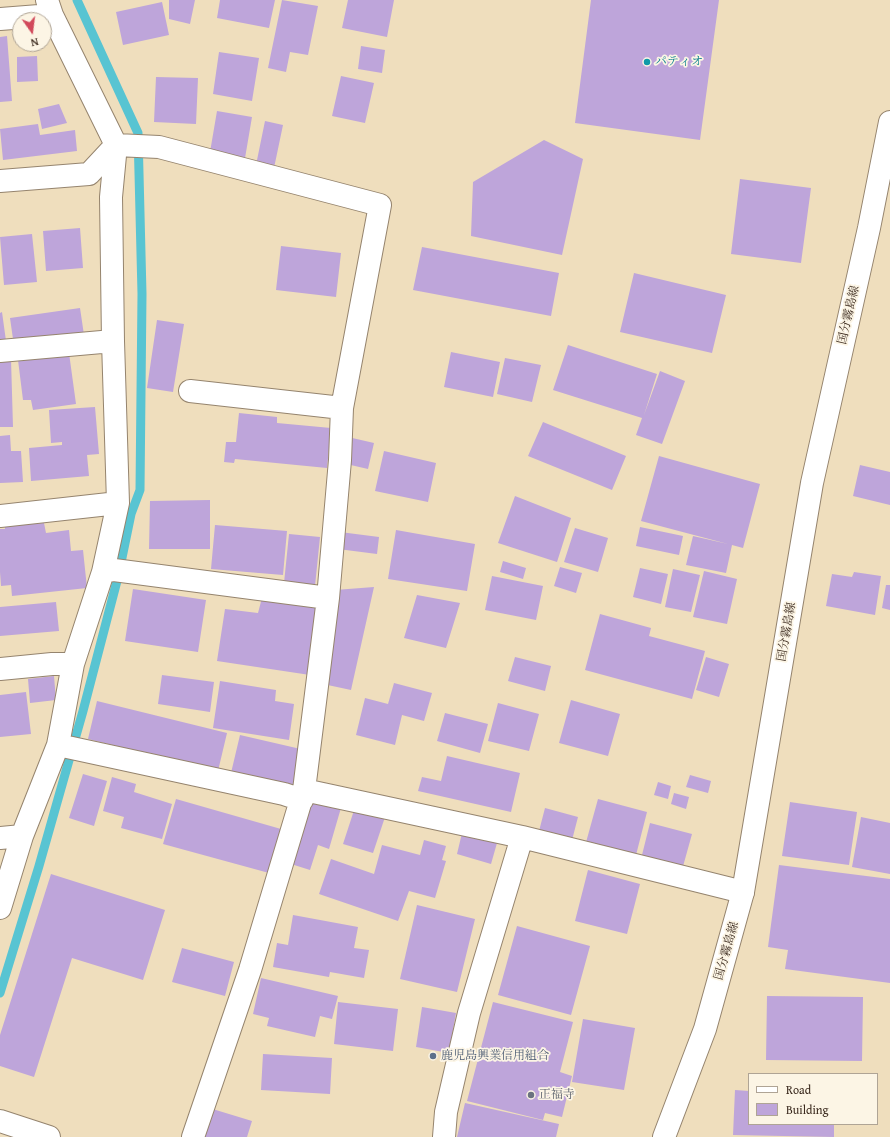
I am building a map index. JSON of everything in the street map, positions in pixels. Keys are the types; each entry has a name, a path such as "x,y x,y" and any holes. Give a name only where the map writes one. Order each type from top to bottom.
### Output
{"street":[{"path":"0,19 49,7 134,146"},
{"name":"国分霧島線","path":"664,1137 705,1029 743,892 812,483 869,228 890,122"},
{"path":"0,908 22,836 70,748 73,664 109,571 118,503 113,341 111,197 134,146"},
{"path":"0,181 89,174 134,146 159,147 380,204 342,408 340,460 328,598 303,795 250,970 192,1137"},
{"path":"0,351 113,341"},
{"path":"190,391 342,408"},
{"path":"0,516 118,503"},
{"path":"109,571 138,573 328,598"},
{"path":"0,669 52,664 73,664"},
{"path":"70,748 284,794 303,795 522,837 743,892"},
{"path":"0,838 22,836"},
{"path":"444,1137 446,1112 468,1013 522,837"},
{"path":"0,1121 49,1137"}],"building":[{"path":"169,0 195,0 190,24 169,19"},
{"path":"220,0 275,0 269,28 217,18"},
{"path":"282,0 318,6 308,55 290,52 286,72 268,68"},
{"path":"348,0 394,0 387,37 342,28"},
{"name":"パティオ","path":"591,0 719,0 700,140 575,123"},
{"path":"162,2 169,35 123,45 116,12"},
{"path":"7,36 12,101 0,102 0,37"},
{"path":"361,46 385,50 382,73 358,69"},
{"path":"219,52 259,58 252,101 213,94"},
{"path":"37,56 38,81 17,82 17,57"},
{"path":"341,76 374,83 365,123 332,116"},
{"path":"156,77 198,78 196,124 154,122"},
{"path":"59,104 67,123 42,129 38,109"},
{"path":"217,111 252,117 244,164 209,158"},
{"path":"265,121 283,125 274,168 256,165"},
{"path":"38,124 40,135 75,130 77,151 3,160 0,129"},
{"path":"544,140 583,159 562,255 471,236 473,182"},
{"path":"740,179 811,188 801,263 731,254"},
{"path":"80,228 83,268 46,271 43,231"},
{"path":"32,234 37,282 4,285 0,237"},
{"path":"281,246 341,253 336,297 276,290"},
{"path":"422,247 559,273 551,316 413,290"},
{"path":"634,273 726,295 712,353 620,332"},
{"path":"80,308 84,335 14,346 10,318"},
{"path":"2,312 6,341 0,342 0,313"},
{"path":"157,320 184,324 173,392 147,388"},
{"path":"568,345 657,374 644,415 660,371 685,381 662,444 636,435 642,418 553,390"},
{"path":"451,352 500,362 493,397 444,387"},
{"path":"69,353 76,404 33,410 31,400 23,400 18,360"},
{"path":"505,358 541,365 532,402 497,394"},
{"path":"0,359 11,359 13,427 0,427"},
{"path":"95,407 99,454 87,455 89,476 31,481 29,448 62,445 62,442 51,443 49,410"},
{"path":"239,413 277,417 277,423 331,428 327,468 235,459 234,463 224,462 226,442 236,442"},
{"path":"543,422 626,456 612,490 528,456"},
{"path":"10,435 11,451 21,451 23,482 0,483 0,436"},
{"path":"348,437 374,443 368,469 342,463"},
{"path":"384,451 436,463 428,502 375,491"},
{"path":"659,456 760,484 743,548 732,545 726,573 686,565 693,536 728,544 641,521"},
{"path":"860,465 890,472 890,505 853,496"},
{"path":"515,496 571,518 557,562 498,543"},
{"path":"210,500 210,549 149,549 150,501"},
{"path":"32,518 33,524 44,523 46,533 69,530 71,551 83,550 87,588 12,596 11,585 1,586 0,529 5,529 4,520"},
{"path":"215,525 287,531 283,575 211,569"},
{"path":"640,527 683,536 679,555 636,546"},
{"path":"575,528 608,538 598,572 564,562"},
{"path":"396,530 475,544 467,591 388,579"},
{"path":"340,532 379,537 377,554 338,549"},
{"path":"289,534 320,537 315,586 284,583"},
{"path":"503,561 526,568 523,579 500,572"},
{"path":"560,567 582,573 576,593 554,586"},
{"path":"640,568 668,574 661,604 633,597"},
{"path":"673,569 700,575 691,612 665,607"},
{"path":"704,571 737,579 727,624 693,617"},
{"path":"854,572 881,576 875,615 826,606 832,574 852,577"},
{"path":"492,576 543,586 536,620 485,610"},
{"path":"886,585 890,585 890,610 882,608"},
{"path":"374,587 351,690 323,684 335,590"},
{"path":"133,589 206,600 198,652 125,641"},
{"path":"263,594 320,602 310,675 217,661 225,609 258,613"},
{"path":"417,595 460,603 446,648 404,638"},
{"path":"56,602 59,631 0,636 0,607"},
{"path":"600,614 651,628 649,636 705,651 692,699 585,670"},
{"path":"515,657 551,666 545,691 508,681"},
{"path":"706,657 729,664 719,697 696,690"},
{"path":"162,675 214,682 210,712 158,704"},
{"path":"54,676 56,700 30,703 28,679"},
{"path":"220,681 276,690 275,701 294,704 289,740 213,728"},
{"path":"394,683 432,693 424,721 402,715 395,745 356,735 365,698 388,704"},
{"path":"26,692 31,734 0,737 0,695"},
{"path":"571,700 620,714 608,756 559,743"},
{"path":"97,701 227,733 218,771 88,739"},
{"path":"498,703 539,714 529,751 488,741"},
{"path":"445,713 488,724 480,753 437,741"},
{"path":"240,735 305,750 296,789 231,773"},
{"path":"447,756 520,773 511,812 418,791 422,777 441,781"},
{"path":"83,774 107,781 94,826 69,818"},
{"path":"690,775 711,781 708,793 686,787"},
{"path":"112,777 136,784 134,792 172,804 162,839 121,828 124,817 103,811"},
{"path":"658,782 671,786 668,799 654,795"},
{"path":"313,792 343,801 329,849 318,845 310,870 291,864"},
{"path":"674,793 689,797 686,809 671,804"},
{"path":"358,798 388,808 373,853 343,844"},
{"path":"176,799 281,829 269,873 163,844"},
{"path":"598,799 647,812 635,859 585,846"},
{"path":"790,802 857,812 849,865 782,856"},
{"path":"545,808 578,817 571,844 538,835"},
{"path":"861,817 890,823 890,874 852,867"},
{"path":"650,823 692,834 682,870 641,859"},
{"path":"462,833 497,843 491,864 457,854"},
{"path":"424,840 446,846 442,860 446,861 435,898 409,891 398,921 319,894 331,859 374,874 382,845 420,855"},
{"path":"779,865 890,879 890,983 785,969 788,950 768,947"},
{"path":"588,870 640,884 627,934 575,921"},
{"path":"51,874 165,910 143,980 72,958 34,1077 0,1066 0,1035"},
{"path":"417,905 475,919 457,992 400,979"},
{"path":"293,915 358,927 354,948 369,950 364,978 330,972 329,977 273,967 277,943 288,945"},
{"path":"517,926 590,946 571,1015 498,995"},
{"path":"182,948 234,962 225,996 172,982"},
{"path":"261,978 338,996 332,1019 320,1016 315,1037 267,1026 269,1018 253,1014"},
{"path":"767,996 863,997 862,1061 766,1060"},
{"path":"338,1002 398,1009 393,1051 334,1044"},
{"path":"493,1002 573,1022 560,1072 572,1076 562,1117 545,1113 543,1120 467,1101"},
{"path":"422,1007 456,1013 449,1053 416,1047"},
{"path":"583,1019 635,1028 624,1090 572,1082"},
{"path":"263,1054 332,1058 330,1094 261,1090"},
{"path":"735,1090 748,1091 748,1125 834,1125 834,1137 733,1135"},
{"path":"465,1103 559,1124 556,1137 457,1137"},
{"path":"206,1107 252,1121 247,1137 197,1137"}],"waterway":[{"path":"0,993 39,866 83,711 118,577 131,514 140,490 142,294 138,133 77,0"}],"place":[{"name":"パティオ","path":"647,62"},
{"name":"鹿児島興業信用組合","path":"433,1056"},
{"name":"正福寺","path":"531,1095"}]}
